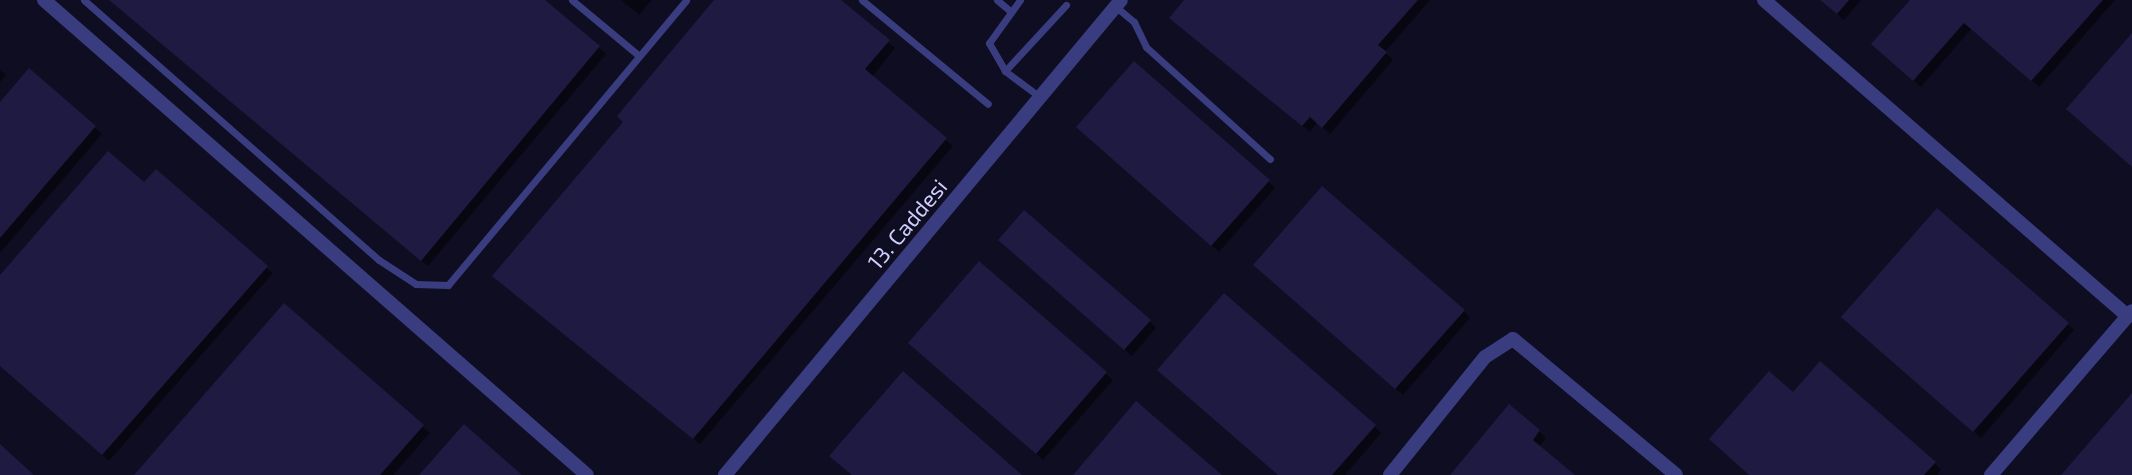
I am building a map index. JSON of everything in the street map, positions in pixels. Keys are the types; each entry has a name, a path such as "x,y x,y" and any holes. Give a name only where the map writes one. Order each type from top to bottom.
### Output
{"street":[{"path":"44,0 587,475"},
{"path":"1764,0 2130,314 1991,475"},
{"name":"13. Caddesi","path":"725,475 1118,2"},
{"path":"1390,475 1485,357 1513,339 1676,475"}],"lane":[{"path":"84,0 379,260 416,284 448,285 638,55 687,0"},
{"path":"572,0 638,55"},
{"path":"862,0 988,104"},
{"path":"997,0 1010,11"},
{"path":"1020,0 989,43 1005,71 1040,97"},
{"path":"1118,2 1134,22 1146,47 1270,159"},
{"path":"1005,71 1066,5"}],"building":[{"path":"109,0 545,0 600,46 421,261"},
{"path":"714,0 841,0 890,40 865,69 947,138 693,439 492,276 623,122 617,116"},
{"path":"1184,0 1418,0 1378,45 1387,52 1322,128 1310,117 1302,126 1169,18"},
{"path":"1820,0 1849,0 1837,14"},
{"path":"1910,0 2103,0 2031,81 1964,23 1913,81 1871,44"},
{"path":"2132,33 2132,167 2066,109"},
{"path":"1134,61 1270,180 1211,246 1076,127"},
{"path":"29,68 96,126 0,238 0,102"},
{"path":"108,151 144,182 156,169 268,266 102,455 0,366 0,275"},
{"path":"1322,186 1465,310 1395,389 1253,265"},
{"path":"1937,208 2069,323 1973,432 1841,317"},
{"path":"1024,210 1151,320 1124,350 998,240"},
{"path":"979,261 1107,372 1036,454 908,343"},
{"path":"1224,293 1376,425 1332,475 1278,475 1157,370"},
{"path":"284,303 424,425 380,475 134,475"},
{"path":"1820,361 1936,462 1924,475 1749,475 1709,439 1769,371 1793,392"},
{"path":"903,371 1022,475 852,475 829,456"},
{"path":"2132,393 2132,475 2061,475"},
{"path":"1136,401 1222,475 1073,475"},
{"path":"1509,404 1540,430 1533,440 1575,475 1450,475"},
{"path":"464,424 522,475 419,475"},
{"path":"0,444 34,475 0,475"}]}
